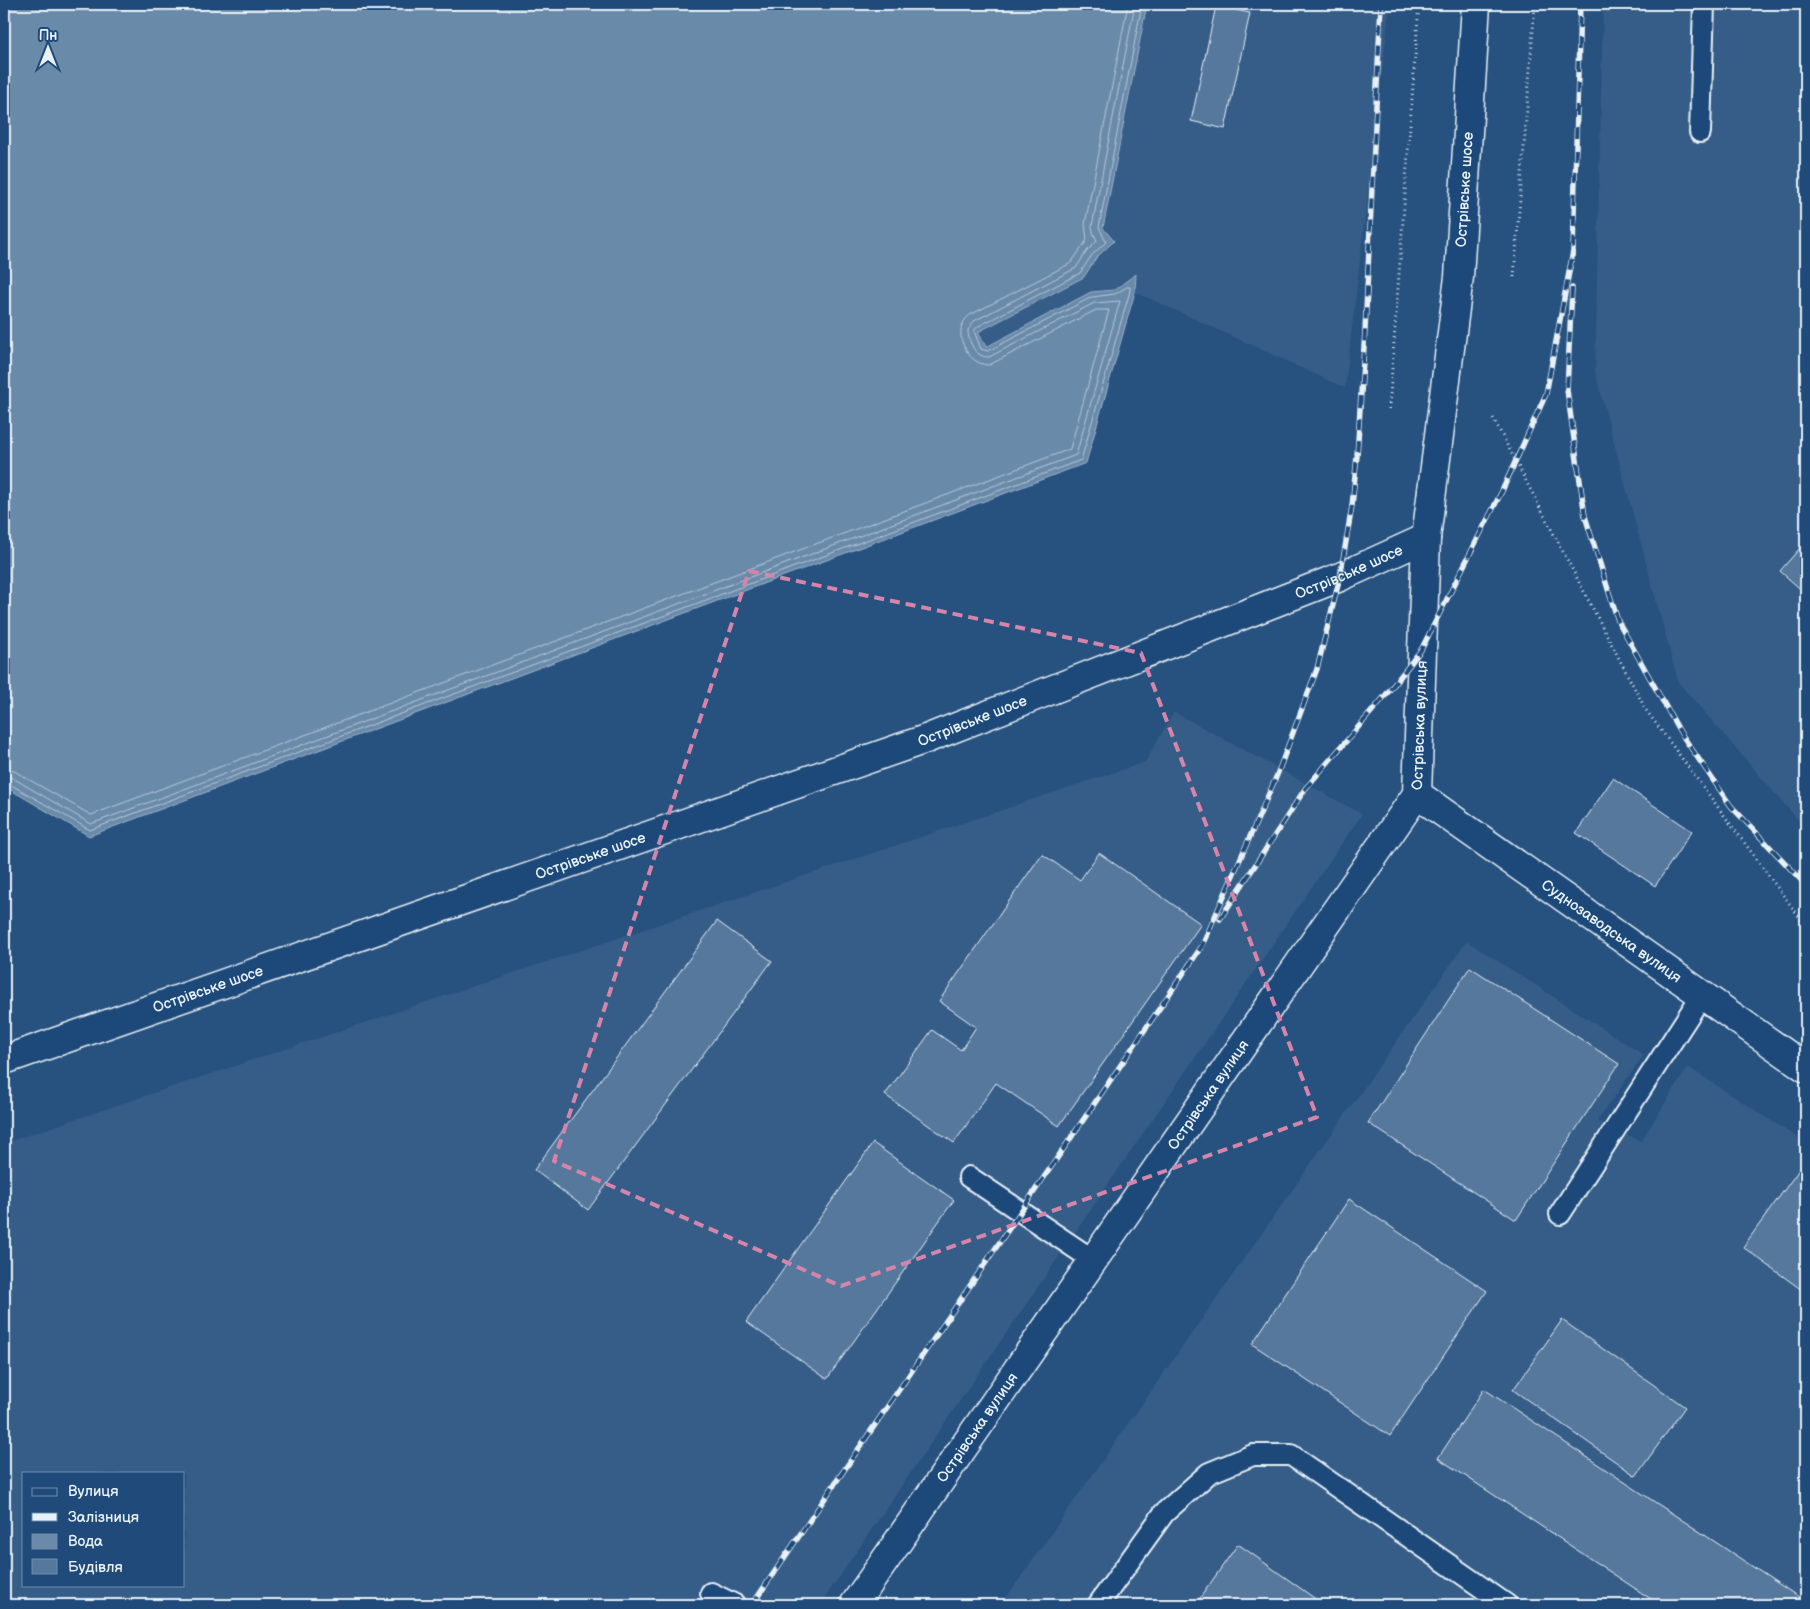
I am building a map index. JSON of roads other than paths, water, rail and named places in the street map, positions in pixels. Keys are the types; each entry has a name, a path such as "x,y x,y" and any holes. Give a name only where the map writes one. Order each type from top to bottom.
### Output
{"street":[{"name":"Острівське шосе","path":"4,1060 926,739 1340,578 1426,538 1459,277 1476,4"},
{"name":"Острівська вулиця","path":"854,1605 1417,794 1426,538"},
{"name":"Суднозаводська вулиця","path":"1417,794 1806,1068"}],"lane":[{"path":"1700,132 1704,4"},
{"path":"1560,1214 1702,995"},
{"path":"969,1178 1093,1260"},
{"path":"1098,1605 1164,1513 1209,1473 1253,1455 1291,1455 1507,1605"},
{"path":"711,1592 735,1605"}],"water":[{"path":"4,4 1147,4 1103,228 1114,241 1096,258 1084,277 978,332 986,347 1091,292 1114,290 1136,274 1135,292 1086,463 89,836 4,786"}],"railway":[{"path":"752,1605 1202,946 1277,775 1317,669 1340,577 1352,506 1365,331 1381,4"},
{"path":"1220,919 1305,789 1385,696 1421,650 1502,491 1546,394 1573,251 1580,4"},
{"path":"1572,288 1567,390 1585,516 1618,621 1680,732 1731,806 1806,885"}]}
